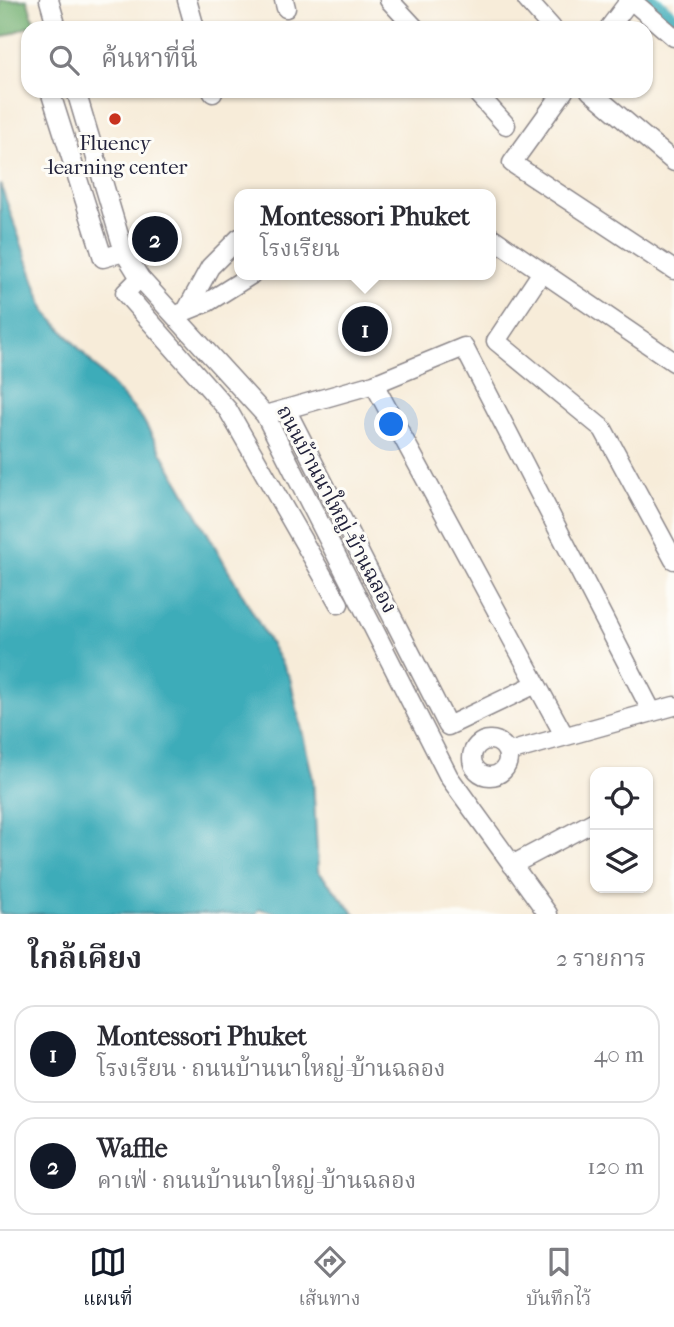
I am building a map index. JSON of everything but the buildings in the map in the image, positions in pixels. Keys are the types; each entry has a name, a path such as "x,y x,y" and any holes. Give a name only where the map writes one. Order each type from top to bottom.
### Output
{"street":[{"path":"49,0 55,21"},
{"path":"187,0 193,21"},
{"path":"389,0 408,21"},
{"path":"527,0 546,21"},
{"path":"615,21 630,0 674,37"},
{"path":"52,98 103,258 124,252"},
{"name":"ถนนบ้านนาใหญ่-บ้านฉลอง","path":"78,98 124,252 140,278 181,314 265,415 449,777 548,914"},
{"path":"481,98 506,125"},
{"path":"559,98 512,163 674,270"},
{"path":"598,98 674,162"},
{"path":"496,240 674,362"},
{"path":"181,314 210,267 234,243"},
{"path":"541,272 496,341 603,429 674,560"},
{"path":"140,278 125,293 228,410 339,604"},
{"path":"181,314 242,280"},
{"path":"265,415 374,384 464,347 652,712"},
{"path":"374,384 564,735"},
{"path":"286,409 448,726 536,684"},
{"path":"509,752 674,706"},
{"path":"487,740 499,742 509,752 503,772 493,776 480,774 472,766 471,756 476,747 487,740"},
{"path":"449,777 472,766"},
{"path":"512,865 590,824"}],"green space":[{"path":"0,0 27,0 34,21 21,21 21,30 0,38"}],"water":[{"path":"0,183 45,311 142,418 290,678 313,779 318,871 355,914 280,914 260,909 256,914 0,914"}],"waterway":[{"path":"650,0 674,21"}],"place":[{"name":"Fluency -learning center","path":"115,119"},
{"name":"Waffle","path":"155,239"},
{"name":"Montessori Phuket","path":"365,329"}]}
